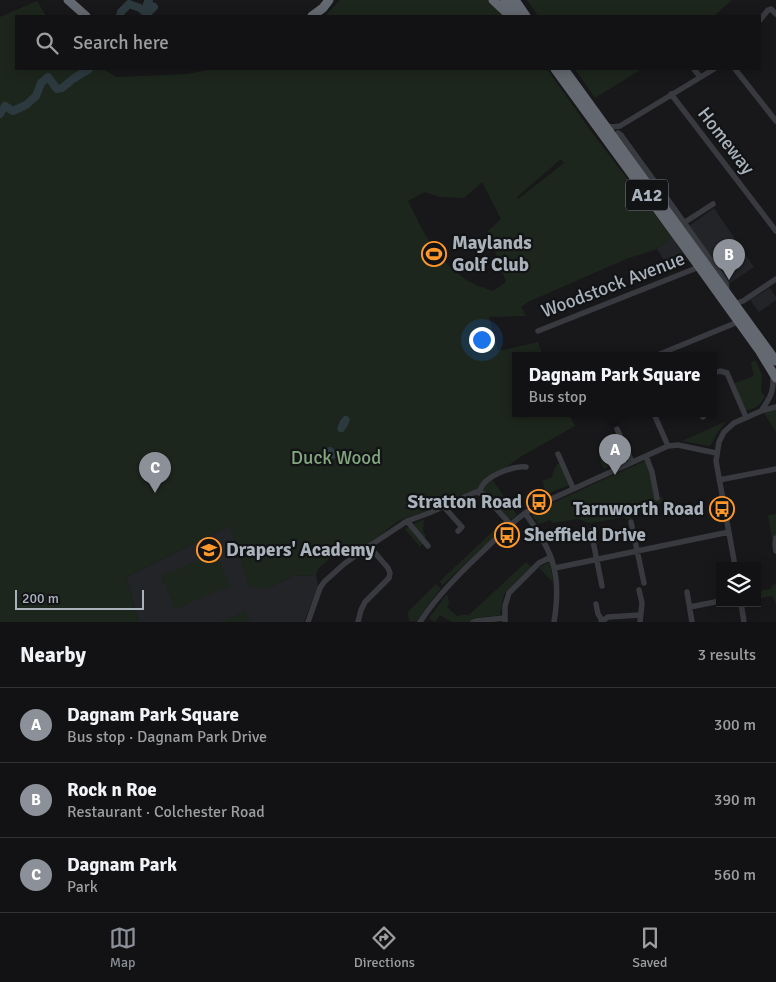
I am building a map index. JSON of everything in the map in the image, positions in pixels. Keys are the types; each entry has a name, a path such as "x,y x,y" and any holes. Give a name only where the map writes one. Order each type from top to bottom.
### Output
{"highway":[{"path":"68,0 85,15"},
{"path":"313,15 323,8 329,0"},
{"path":"493,0 509,15"},
{"path":"505,0 516,15"},
{"path":"515,0 525,15"},
{"name":"A12","path":"555,70 699,267 740,310 774,374"},
{"name":"A12","path":"565,70 618,144 681,225 776,361"}],"street":[{"path":"761,19 771,9 776,14"},
{"path":"695,70 700,77"},
{"path":"618,130 671,94 712,70"},
{"path":"736,70 776,121"},
{"name":"Homeway","path":"671,94 776,231"},
{"path":"607,127 618,130 681,225 713,204"},
{"path":"618,130 618,144"},
{"name":"Woodstock Avenue","path":"538,330 699,267"},
{"path":"666,352 733,324 740,310 776,279"},
{"path":"717,372 727,373 746,418"},
{"path":"761,411 774,390 774,374"},
{"path":"734,562 716,461 718,442 724,432 734,423 761,411 776,407"},
{"path":"655,417 668,446"},
{"path":"617,429 632,462"},
{"path":"420,622 444,589 510,524 547,500 668,446 678,445 716,453"},
{"path":"558,454 573,488"},
{"path":"646,456 652,472 657,498"},
{"path":"479,492 483,484 490,478 510,469 526,467"},
{"path":"719,480 776,469"},
{"path":"308,622 317,595 324,582 344,564 407,522 472,493 479,492 510,524"},
{"path":"444,507 462,527 458,531"},
{"path":"525,513 542,538 552,557 555,568 557,594 554,622"},
{"path":"407,522 428,546"},
{"path":"631,522 644,583"},
{"path":"591,531 602,586"},
{"path":"555,568 729,532"},
{"path":"776,538 776,551"},
{"path":"358,622 365,602 389,578 390,573 369,546"},
{"path":"473,622 504,620 505,602 509,593 539,563 552,557"},
{"path":"639,590 642,603 640,622"},
{"path":"687,592 692,622"},
{"path":"690,607 716,602"},
{"path":"596,604 601,621 608,617 640,615"},
{"path":"742,607 744,622"}],"shaded area":[{"path":"714,208 754,267 729,284 689,226"},
{"path":"672,237 687,260 669,268 657,249"},
{"path":"770,288 776,300 759,312 750,300"},
{"path":"344,416 350,419 343,432 339,432 337,429"},
{"path":"331,447 337,452 337,457 333,459 326,457 325,448"},
{"name":"Drapers' Academy","path":"230,526 267,589 293,576 316,575 318,586 304,622 139,622 126,577"}],"green space":[{"path":"340,0 497,0 508,15 326,15"},
{"path":"527,0 732,0 715,15 537,15"},
{"name":"Duck Wood","path":"37,1 45,15 15,15 15,70 105,70 117,77 188,74 206,70 548,70 593,134 672,237 657,249 626,259 528,302 521,307 526,316 489,317 498,351 538,342 542,352 512,352 512,417 570,417 575,426 520,457 491,478 517,515 508,520 480,489 398,521 367,546 335,553 318,569 316,575 293,576 267,589 249,586 230,526 126,577 139,622 0,622 0,17","holes":["561,159 564,163 518,199 517,197","482,182 501,219 488,231 506,282 493,291 468,281 447,264 432,245 408,201 425,192 440,197 464,198"]},
{"path":"576,70 640,70 595,98"},
{"path":"753,361 756,361 762,375 761,392 765,396 757,406 746,410 733,384 754,376 751,364"},
{"path":"776,408 776,432 764,413"},
{"path":"724,422 709,446 682,441"},
{"path":"615,437 618,437 629,458 604,469 598,455 611,449 610,447"},
{"path":"647,460 657,498 662,497 663,503 653,505 648,510 631,515 631,519 624,517 589,523 578,519 552,523 550,520 539,524 532,516 540,509"},
{"path":"557,464 560,464 569,485 547,494 542,481 553,477 552,475"},
{"path":"776,514 775,544 772,539 768,515"},
{"path":"424,519 423,532 426,535 420,547 405,529"},
{"path":"504,521 505,526 442,586 440,581"},
{"path":"216,553 230,586 175,609 161,576"},
{"path":"526,562 531,567 504,594 500,615 475,618 469,622 452,622 440,615 435,622 429,618 446,595 448,596 449,604 447,607 458,617 460,615 469,615"},
{"path":"550,563 552,581 539,568"},
{"path":"436,584 441,588 416,622 409,621 408,612"},
{"path":"776,584 776,604 772,596 761,598 761,590 772,588 771,585"},
{"path":"245,611 250,622 221,622"}],"waterway":[{"path":"120,15 129,4 140,8 147,14 154,7 147,4 149,0"},
{"path":"0,114 5,106 13,111 26,105 36,96 41,83 48,77 57,89 62,88 87,70"}],"place":[{"name":"Maylands Golf Club","path":"434,254"},
{"name":"Rock n Roe","path":"729,280"},
{"name":"Dagnam Park Square","path":"615,475"},
{"name":"Dagnam Park","path":"155,493"},
{"name":"Stratton Road","path":"539,502"},
{"name":"Tarnworth Road","path":"722,509"},
{"name":"Sheffield Drive","path":"507,535"},
{"name":"Drapers' Academy","path":"209,550"}]}
